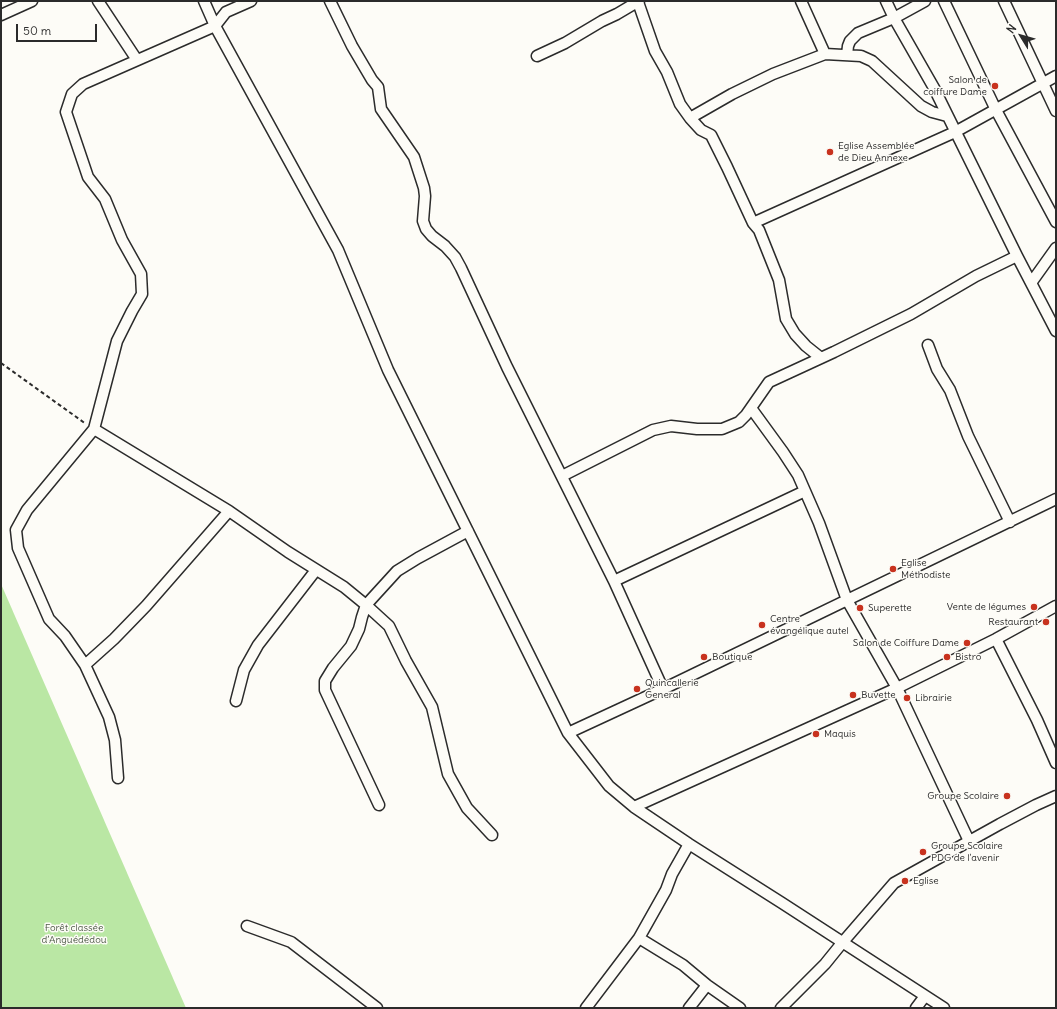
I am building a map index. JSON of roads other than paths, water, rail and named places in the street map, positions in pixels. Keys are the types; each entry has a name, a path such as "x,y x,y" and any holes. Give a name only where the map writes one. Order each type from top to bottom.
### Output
{"street":[{"path":"1,15 32,1"},
{"path":"98,1 137,60"},
{"path":"204,1 215,26 338,250 388,370 568,733 609,786 634,807 944,1008"},
{"path":"118,778 115,740 109,717 85,665 65,636 50,619 18,548 16,530 27,510 94,429 117,341 142,294 141,274 122,240 105,199 88,177 66,112 72,94 83,84 215,26 226,12 251,1"},
{"path":"330,1 352,46 372,80 378,87 381,109 414,157 425,192 424,221 426,228 432,236 445,246 458,262 506,367 614,581 663,689"},
{"path":"538,56 565,43 638,1 655,51 680,104 701,130 711,135 753,223 759,230 779,280 786,319 795,334 806,346 821,358"},
{"path":"801,1 825,54"},
{"path":"886,1 894,18 934,88 1017,256 1056,331"},
{"path":"847,56 848,46 858,33 894,18 925,1"},
{"path":"944,1 996,110 1056,222"},
{"path":"1004,1 1056,111"},
{"path":"690,118 732,94 773,74 825,54 861,56 872,61 921,106 932,112 947,116"},
{"path":"753,223 955,132 1056,76"},
{"path":"1046,203 1056,199"},
{"path":"1031,283 1056,248"},
{"path":"562,476 653,430 671,426 697,430 722,429 739,422 746,415 769,382 911,314 976,276 1017,256"},
{"path":"928,345 937,370 950,390 968,436 1010,522"},
{"path":"751,408 798,475 819,523 847,600 897,688 969,841"},
{"path":"94,429 229,511 288,552 344,587 389,626 406,661 432,707 448,774 467,808 492,835"},
{"path":"614,581 804,491"},
{"path":"568,733 663,689 1056,499"},
{"path":"85,665 114,639 146,606 229,511"},
{"path":"379,805 325,690 325,681 332,668 351,646 359,630 366,605 397,571 468,531"},
{"path":"236,701 244,670 258,645 316,570"},
{"path":"634,807 897,688 996,639 1056,606"},
{"path":"996,639 1037,720 1056,763"},
{"path":"781,1008 825,964 894,883 1036,805 1056,796"},
{"path":"586,1008 639,938 666,890 672,874 689,844"},
{"path":"247,926 291,942 377,1008"},
{"path":"639,938 683,965 707,985 740,1008"},
{"path":"689,1008 707,985"},
{"path":"916,1008 925,996"}],"place":[{"name":"Salon de coiffure Dame","path":"995,86"},
{"name":"Eglise Assemblée de Dieu Annexe","path":"830,152"},
{"name":"Eglise Méthodiste","path":"893,569"},
{"name":"Vente de légumes","path":"1034,607"},
{"name":"Superette","path":"860,608"},
{"name":"Restaurant","path":"1046,622"},
{"name":"Centre évangélique autel","path":"762,625"},
{"name":"Salon de Coiffure Dame","path":"967,643"},
{"name":"Boutique","path":"704,657"},
{"name":"Bistro","path":"947,657"},
{"name":"Quincallerie General","path":"637,689"},
{"name":"Buvette","path":"853,695"},
{"name":"Librairie","path":"907,698"},
{"name":"Maquis","path":"816,734"},
{"name":"Groupe Scolaire","path":"1007,796"},
{"name":"Groupe Scolaire PDG de l'avenir","path":"923,852"},
{"name":"Eglise","path":"905,881"}],"park label":[{"name":"Forêt classée d’Anguédédou","path":"74,934"}]}
